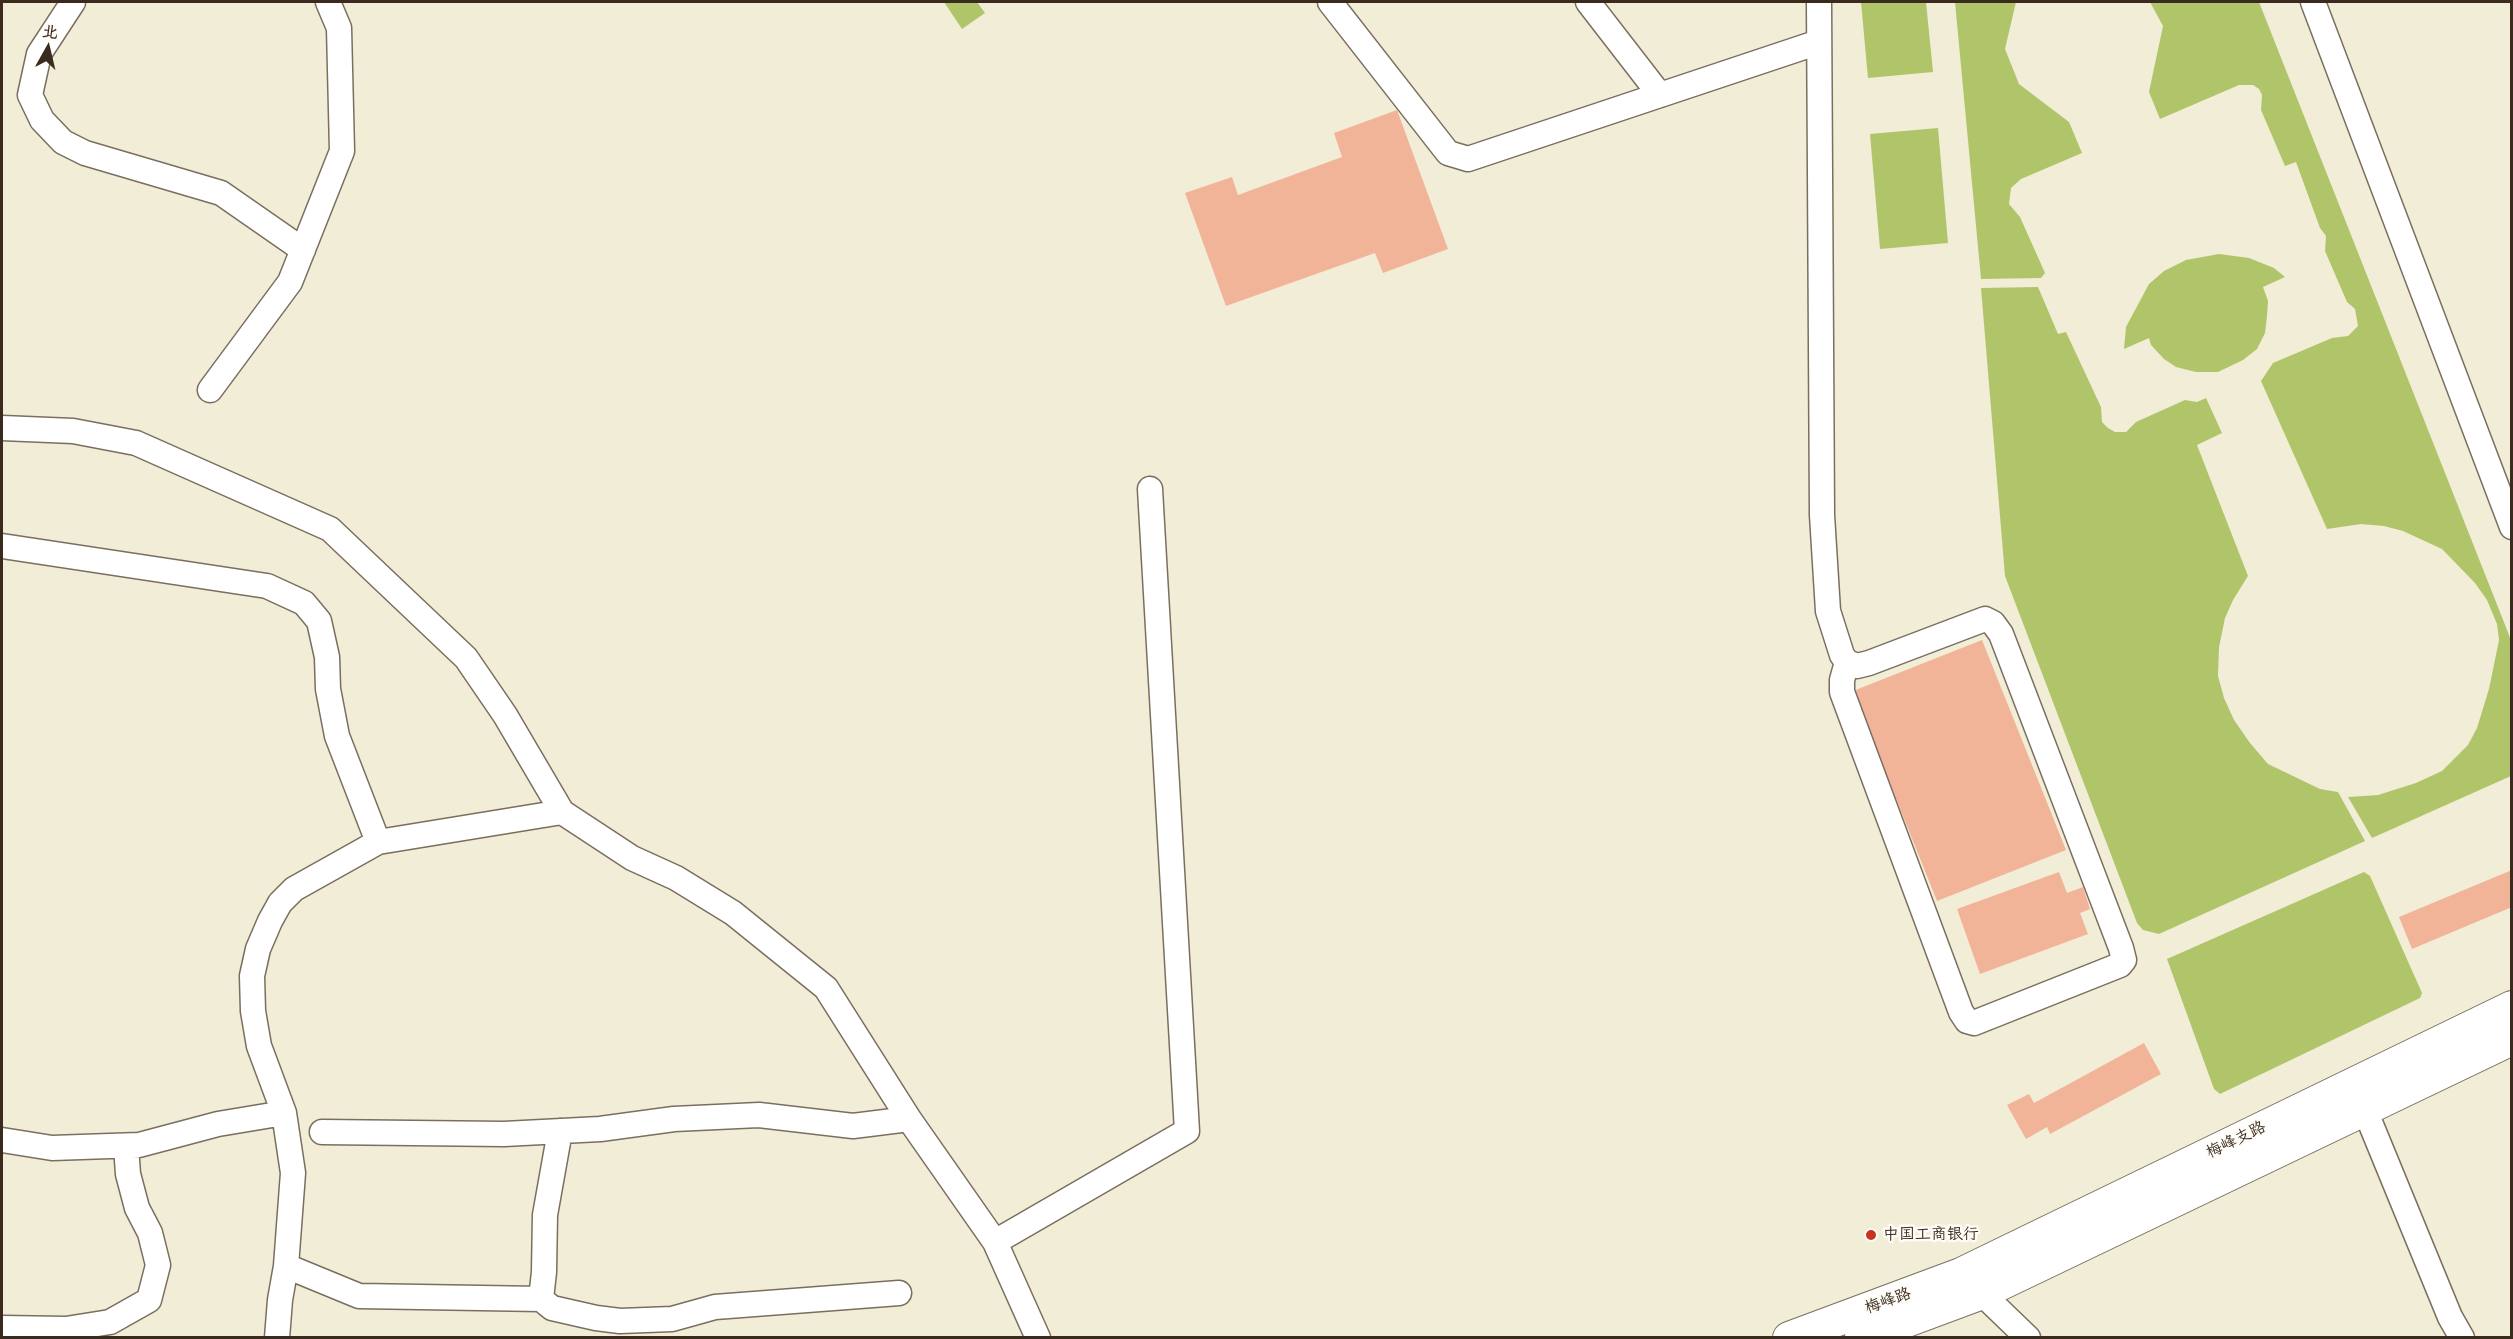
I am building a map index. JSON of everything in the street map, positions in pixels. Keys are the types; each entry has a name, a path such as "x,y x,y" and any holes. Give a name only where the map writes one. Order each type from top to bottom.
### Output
{"main road":[{"name":"梅峰支路","path":"1971,1283 2511,1007"},
{"name":"梅峰支路","path":"1971,1283 2365,1110 2511,1039"},
{"name":"梅峰路","path":"1789,1338 1971,1283"},
{"name":"梅峰路","path":"1861,1338 1971,1283"}],"street":[{"path":"73,2 39,54 30,95 42,120 63,142 85,153 221,193 303,250"},
{"path":"210,390 290,282 342,151 339,28 328,2"},
{"path":"1330,2 1448,153 1468,159 1819,42"},
{"path":"1588,2 1660,95"},
{"path":"1819,2 1822,515 1828,610 1842,655 1847,662 1857,666 1985,619 1993,622 2001,634 2121,948 2124,960 2120,965 1974,1023 1967,1021 1961,1012 1842,692 1842,680 1847,662"},
{"path":"2313,2 2511,527"},
{"path":"2,428 73,432 136,443 330,529 466,658 505,715 562,812 632,858 676,878 733,913 826,988 909,1119 995,1242 1038,1338"},
{"path":"995,1242 1187,1131 1150,489"},
{"path":"2,546 267,586 304,603 319,621 327,657 328,689 337,736 378,842"},
{"path":"277,1338 286,1266 293,1173 284,1113 259,1046 253,1011 252,976 258,949 280,903 294,889 378,842 562,812"},
{"path":"2365,1110 2450,1317 2462,1338"},
{"path":"2,1140 52,1148 139,1145 218,1124 284,1113"},
{"path":"322,1132 504,1134 600,1129 674,1119 759,1115 852,1126 909,1119"},
{"path":"541,1299 545,1215 560,1131"},
{"path":"2,1328 66,1329 110,1322 149,1300 158,1265 150,1233 136,1208 128,1174 126,1146"},
{"path":"286,1266 359,1296 541,1299 552,1308 620,1321 672,1319 716,1307 899,1293"},
{"path":"1971,1283 2028,1338"}],"green space":[{"path":"944,2 977,2 985,13 962,29"},
{"path":"1861,2 1926,2 1933,72 1868,78"},
{"path":"1955,2 2016,2 2005,49 2019,84 2069,122 2082,153 2021,179 2011,188 2009,204 2020,217 2045,273 2041,278 1981,279"},
{"path":"2150,2 2259,2 2511,640 2511,776 2372,838 2348,797 2378,795 2416,783 2442,771 2468,745 2477,728 2489,689 2499,640 2497,624 2487,600 2475,583 2442,549 2403,531 2384,526 2361,524 2327,529 2261,381 2273,363 2332,338 2348,336 2358,326 2355,309 2347,302 2325,251 2326,236 2320,228 2296,162 2285,166 2261,110 2262,95 2259,89 2253,85 2239,85 2160,119 2149,92 2163,26"},
{"path":"1938,128 1948,243 1880,249 1870,134"},
{"path":"2219,254 2249,258 2274,268 2285,277 2263,287 2268,301 2267,316 2265,333 2257,349 2243,360 2218,372 2196,372 2176,367 2164,359 2151,345 2149,338 2124,349 2126,327 2149,284 2164,271 2186,260"},
{"path":"2038,287 2058,334 2066,332 2101,407 2102,422 2108,428 2115,432 2126,432 2136,422 2185,400 2197,402 2206,398 2222,433 2197,445 2248,576 2225,618 2219,647 2218,676 2224,698 2234,720 2268,764 2320,789 2338,792 2365,841 2159,934 2143,930 2137,923 2005,576 1981,288"},
{"path":"2364,872 2370,876 2422,993 2420,998 2220,1094 2214,1089 2167,959"}],"building":[{"path":"1397,110 1448,249 1383,273 1375,253 1226,306 1185,193 1232,177 1238,195 1342,157 1334,133"},
{"path":"1982,640 2066,850 1937,901 1853,691"},
{"path":"2512,870 2512,907 2412,949 2399,917"},
{"path":"2059,872 2067,893 2083,887 2090,909 2080,913 2088,934 1980,974 1957,909"},
{"path":"2144,1043 2161,1074 2050,1134 2047,1127 2026,1139 2007,1105 2029,1094 2034,1103"}],"place":[{"name":"中国工商银行","path":"1871,1235"}]}
